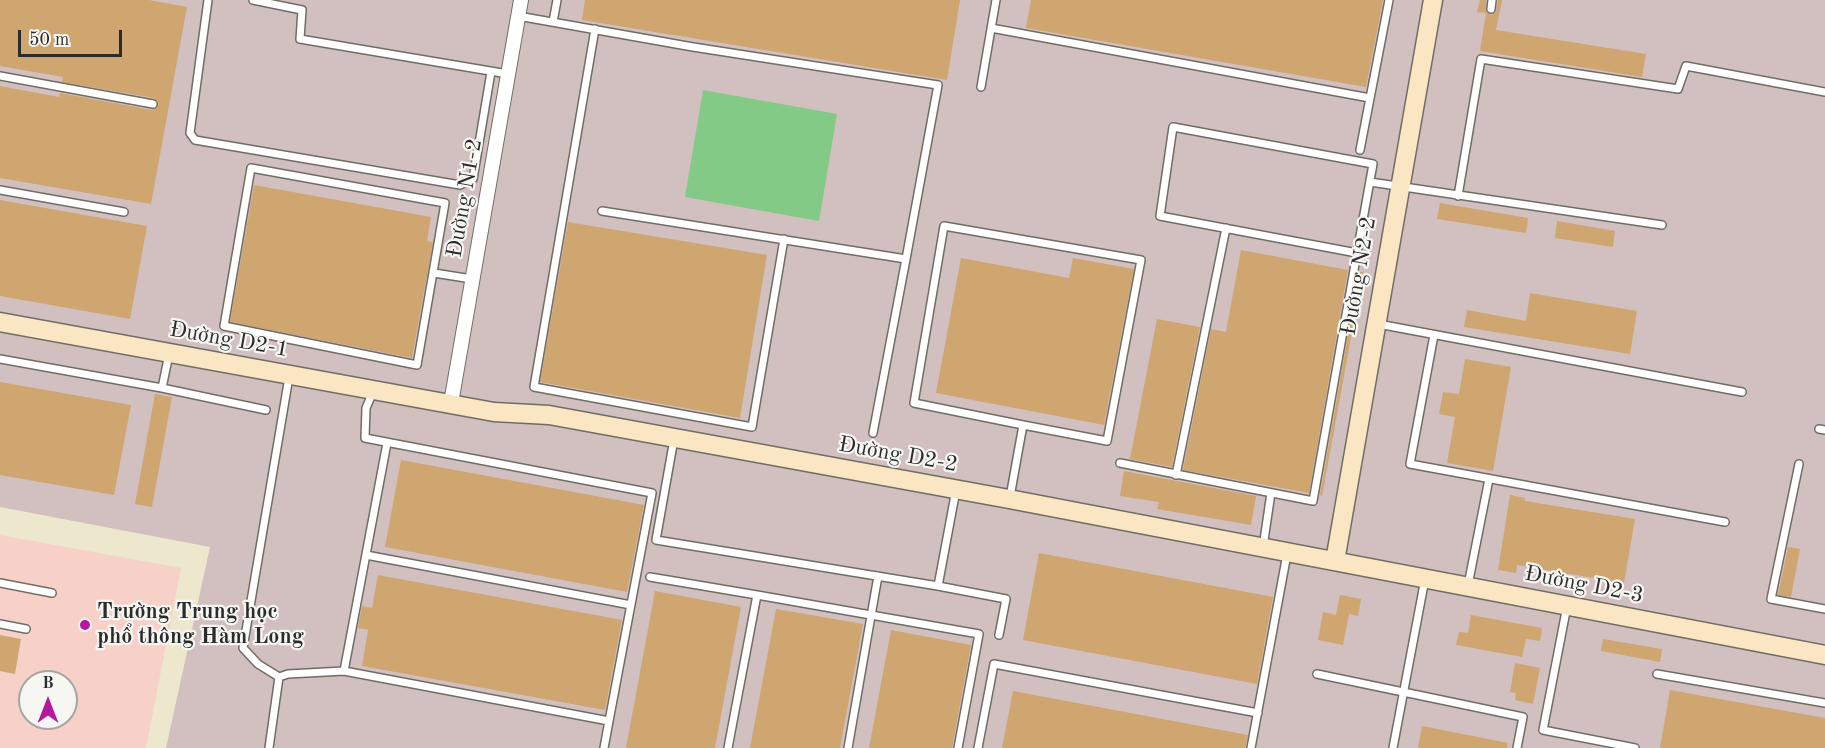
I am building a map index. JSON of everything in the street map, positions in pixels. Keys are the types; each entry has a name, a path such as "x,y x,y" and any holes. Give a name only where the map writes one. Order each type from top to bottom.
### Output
{"main road":[{"name":"Đường N2-2","path":"1335,561 1432,0"},
{"name":"Đường D2-1","path":"0,322 374,391 451,403"},
{"name":"Đường D2-2","path":"451,403 494,412 549,415 1287,554 1335,561"},
{"name":"Đường D2-3","path":"1335,561 1825,655"}],"street":[{"name":"Đường N1-2","path":"451,403 521,0"}],"lane":[{"path":"208,0 189,133 195,140 460,185 473,179 491,72"},
{"path":"253,0 302,10 300,39 508,74"},
{"path":"553,22 557,0"},
{"path":"981,87 996,0"},
{"path":"1360,150 1389,0"},
{"path":"1491,9 1492,0"},
{"path":"518,16 693,47 938,85 873,433"},
{"path":"991,28 1370,98"},
{"path":"595,29 534,387 752,427 784,239"},
{"path":"1458,196 1481,59 1678,89 1686,66 1825,92"},
{"path":"0,76 153,104"},
{"path":"1120,463 1313,501 1373,164 1173,126 1160,216 1357,253"},
{"path":"252,168 445,203 434,273 417,365 224,326 252,168"},
{"path":"1370,182 1662,225"},
{"path":"0,190 124,212"},
{"path":"602,211 906,259"},
{"path":"944,226 1142,260 1107,441 1023,425 914,403 944,226"},
{"path":"1176,475 1227,228"},
{"path":"434,273 472,279"},
{"path":"1376,324 1742,392"},
{"path":"1434,334 1410,464 1725,522"},
{"path":"162,388 169,354"},
{"path":"0,359 162,388 266,410"},
{"path":"279,677 258,663 243,648 289,374"},
{"path":"374,391 366,408 364,438 652,493 604,748"},
{"path":"1009,500 1023,425"},
{"path":"674,439 656,540 1006,599 999,635"},
{"path":"344,671 387,443"},
{"path":"1799,464 1771,600 1825,609"},
{"path":"1468,588 1489,478"},
{"path":"938,586 956,490"},
{"path":"1262,549 1271,493"},
{"path":"1251,748 1287,554"},
{"path":"366,555 631,605"},
{"path":"848,748 878,576"},
{"path":"650,577 979,634 958,748"},
{"path":"1393,748 1425,579"},
{"path":"0,583 52,593"},
{"path":"728,748 757,595"},
{"path":"1567,606 1543,730 1635,748"},
{"path":"0,624 26,629"},
{"path":"978,748 994,664 1258,713"},
{"path":"279,677 288,674 344,671 609,721"},
{"path":"1317,674 1523,717 1517,748"},
{"path":"1657,674 1825,703"},
{"path":"269,748 279,677"}],"shaded area":[{"path":"0,0 1825,0 1825,748 166,748 210,547 0,507"},
{"name":"Trường Trung học phổ thông Hàm Long","path":"0,535 181,568 146,748 0,748"}],"green space":[{"path":"703,90 837,114 819,221 685,197"}],"building":[{"path":"0,0 149,0 187,7 151,204 0,178 0,86 59,97 60,93 152,110 159,104 154,98 62,82 63,77 0,66"},
{"path":"585,0 960,0 947,80 582,20"},
{"path":"1031,0 1383,0 1366,87 1026,28"},
{"path":"1480,0 1486,0 1486,11 1491,15 1496,12 1498,0 1502,0 1496,30 1646,54 1642,77 1480,51 1486,13 1477,12"},
{"path":"254,185 431,217 427,241 433,242 412,358 230,322"},
{"path":"0,200 147,226 130,319 0,296"},
{"path":"1440,203 1528,218 1526,233 1437,219"},
{"path":"1557,221 1615,231 1613,247 1555,238"},
{"path":"568,222 767,255 740,418 540,382"},
{"path":"1241,250 1348,270 1309,493 1183,470 1211,329 1226,332"},
{"path":"961,258 1069,278 1073,258 1134,269 1104,425 936,393"},
{"path":"1359,272 1363,272 1322,496 1320,495"},
{"path":"1530,293 1637,311 1630,354 1464,327 1467,310 1526,321"},
{"path":"1157,319 1200,327 1172,467 1130,459"},
{"path":"1465,359 1511,367 1493,471 1447,463 1455,417 1439,414 1443,392 1459,394"},
{"path":"0,382 131,405 114,495 0,475"},
{"path":"155,394 172,397 152,507 135,504"},
{"path":"401,460 644,505 627,592 385,547"},
{"path":"1124,471 1256,496 1251,525 1157,509 1159,502 1120,496"},
{"path":"1510,495 1525,498 1525,501 1635,519 1624,583 1517,565 1516,573 1498,570"},
{"path":"1788,547 1800,549 1791,597 1778,595"},
{"path":"1039,553 1273,597 1257,684 1023,640"},
{"path":"378,575 622,620 605,710 362,666 368,630 358,628 362,606 372,608"},
{"path":"655,591 741,607 715,748 626,748"},
{"path":"1340,595 1361,599 1358,616 1349,614 1343,645 1318,640 1323,612 1336,615"},
{"path":"776,609 863,624 840,748 750,748"},
{"path":"1471,615 1542,628 1540,641 1526,639 1522,657 1456,645 1459,632 1468,633"},
{"path":"891,630 971,645 952,748 869,748"},
{"path":"0,635 21,639 15,674 0,671"},
{"path":"1603,639 1662,649 1660,662 1601,651"},
{"path":"1515,663 1540,668 1533,704 1515,700 1516,693 1510,692"},
{"path":"1670,690 1825,718 1825,748 1660,748"},
{"path":"1013,691 1248,735 1245,748 1002,748"},
{"path":"1422,726 1508,743 1507,748 1418,748"}],"place":[{"name":"Trường Trung học phổ thông Hàm Long","path":"85,625"}]}
